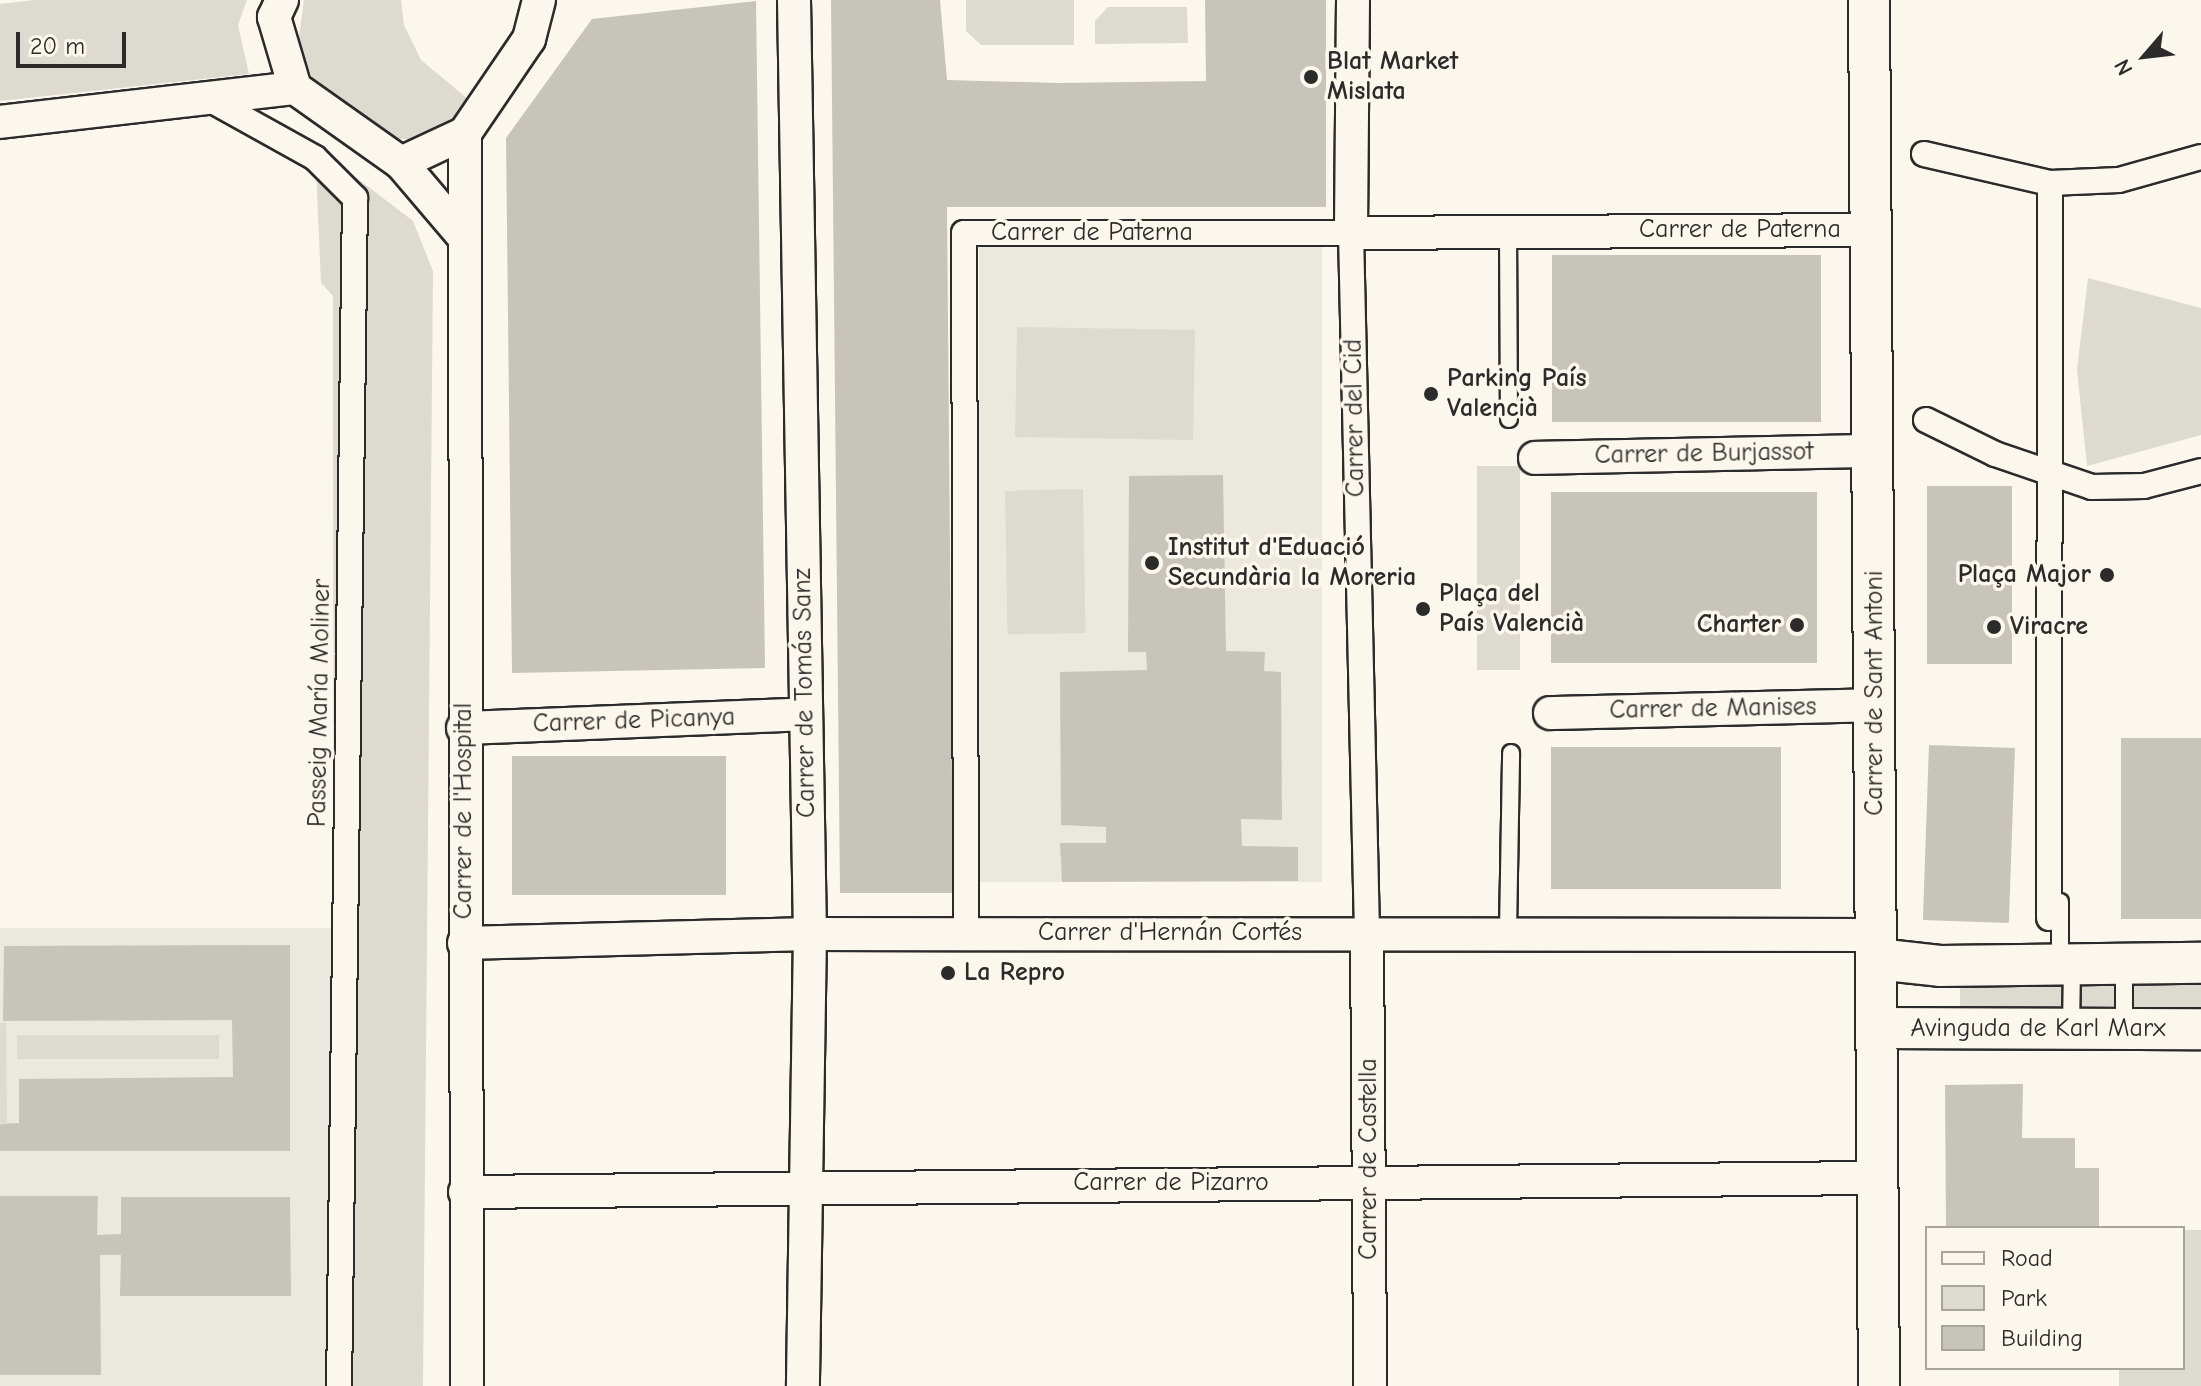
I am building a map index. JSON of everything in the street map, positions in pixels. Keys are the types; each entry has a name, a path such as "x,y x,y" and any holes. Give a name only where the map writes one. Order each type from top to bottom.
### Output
{"street":[{"path":"282,0 274,17 295,88 401,163 464,237"},
{"path":"401,163 465,133 529,39 539,0"},
{"name":"Carrer de Tomás Sanz","path":"794,0 810,934 803,1185 803,1386"},
{"name":"Carrer del Cid","path":"1353,0 1351,233 1367,933"},
{"name":"Carrer de Sant Antoni","path":"1869,0 1879,1386"},
{"path":"0,122 295,88"},
{"name":"Passeig María Moliner","path":"209,99 315,158 355,198 339,1386"},
{"name":"Carrer de l'Hospital","path":"465,133 463,728 467,1386"},
{"path":"1924,154 2050,183 2119,180 2201,157"},
{"path":"2049,918 2050,183"},
{"name":"Carrer de Paterna","path":"966,933 964,233 1873,230"},
{"path":"1926,420 2048,475 2092,487 2144,486 2201,471"},
{"name":"Carrer de Burjassot","path":"1535,458 1873,451"},
{"name":"Carrer de Manises","path":"1550,713 1875,705"},
{"name":"Carrer de Picanya","path":"463,728 805,714"},
{"name":"Carrer d'Hernán Cortés","path":"464,943 810,934 1508,931 1876,947"},
{"name":"Carrer de Castella","path":"1367,933 1370,1386"},
{"path":"1876,947 1940,966 2201,963"},
{"name":"Avinguda de Karl Marx","path":"1876,1028 2201,1029"},
{"name":"Carrer de Pizarro","path":"465,1192 803,1185 1877,1178"}],"lane":[{"path":"1508,230 1509,419"},
{"path":"1508,931 1511,753"},
{"path":"2060,778 2071,1029"},
{"path":"2124,964 2124,1029"}],"shaded area":[{"name":"Institut d'Eduació Secundària la Moreria","path":"979,246 1322,246 1322,882 979,882"},
{"path":"0,928 334,928 334,1386 0,1386"}],"green space":[{"path":"34,0 247,0 238,25 249,74 0,101 0,4"},
{"path":"304,0 401,0 404,25 421,60 468,99 448,127 423,140 388,138 314,81 298,44"},
{"path":"966,0 1074,0 1074,45 981,45 966,31"},
{"path":"1108,7 1187,7 1188,43 1095,44 1095,21"},
{"path":"315,146 413,221 433,271 423,1386 334,1386 333,296 321,283"},
{"path":"2088,278 2201,308 2201,435 2087,466 2077,370"},
{"path":"1017,327 1195,330 1193,440 1015,437"},
{"path":"1477,466 1520,466 1520,670 1477,670"},
{"path":"1083,489 1086,633 1008,634 1005,490"},
{"path":"1960,972 2201,972 2201,1017 1960,1017"},
{"path":"0,1023 6,1023 7,1123 0,1123"},
{"path":"17,1035 219,1035 219,1059 17,1059"},
{"path":"2185,1230 2201,1230 2201,1386 2119,1386 2119,1370 2185,1370"}],"building":[{"path":"831,0 940,0 947,80 1058,83 1206,81 1205,0 1326,0 1326,207 947,207 953,893 840,893"},
{"path":"756,1 765,668 512,673 506,138 592,19"},
{"path":"1552,255 1821,255 1821,422 1552,422"},
{"path":"1223,475 1226,651 1265,652 1264,671 1281,672 1282,820 1241,819 1242,846 1298,847 1298,881 1062,882 1060,843 1106,843 1106,827 1061,825 1060,672 1147,670 1146,652 1128,652 1129,476"},
{"path":"1927,486 2012,486 2012,664 1927,664"},
{"path":"1551,492 1817,492 1817,663 1551,663"},
{"path":"2121,738 2201,738 2201,919 2121,919"},
{"path":"1929,745 2015,748 2009,923 1923,920"},
{"path":"1551,747 1781,747 1781,889 1551,889"},
{"path":"512,756 726,756 726,895 512,895"},
{"path":"290,945 290,1151 0,1151 0,1124 19,1123 19,1079 233,1077 232,1020 3,1021 4,946"},
{"path":"2023,1084 2022,1138 2075,1138 2075,1168 2099,1168 2099,1226 1946,1226 1945,1085"},
{"path":"0,1196 98,1196 97,1235 121,1234 121,1197 290,1197 291,1296 120,1296 121,1255 100,1255 101,1375 0,1375"}],"place":[{"name":"Blat Market Mislata","path":"1311,77"},
{"name":"Parking País Valencià","path":"1431,394"},
{"name":"Institut d'Eduació Secundària la Moreria","path":"1152,563"},
{"name":"Plaça Major","path":"2107,575"},
{"name":"Plaça del País Valencià","path":"1423,609"},
{"name":"Charter","path":"1797,625"},
{"name":"Viracre","path":"1994,627"},
{"name":"La Repro","path":"948,973"}]}
